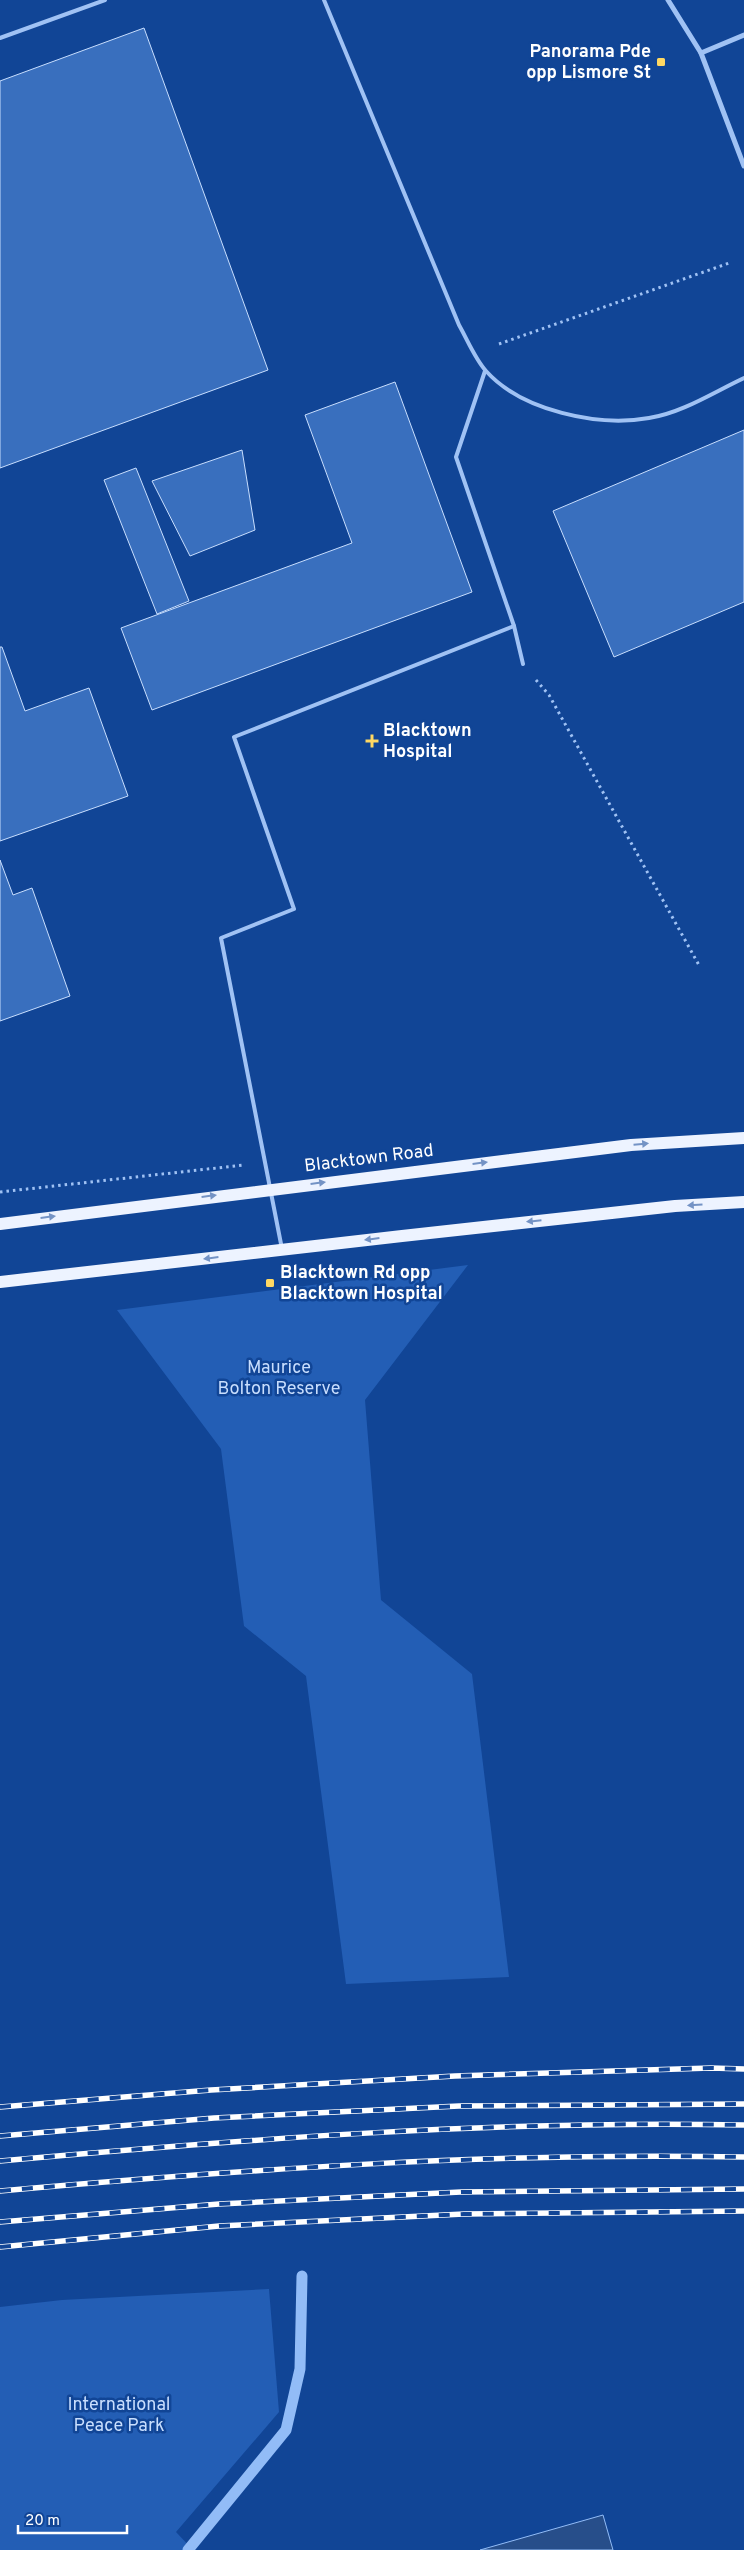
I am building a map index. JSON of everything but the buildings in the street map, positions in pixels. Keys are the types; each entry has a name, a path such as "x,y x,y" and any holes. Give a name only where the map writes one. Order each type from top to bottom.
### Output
{"main road":[{"name":"Blacktown Road","path":"0,1224 630,1145 744,1138"},
{"path":"0,1282 675,1206 744,1202"}],"street":[{"path":"668,0 701,53 744,166"},
{"path":"701,53 744,35"}],"lane":[{"path":"0,38 105,0"},
{"path":"324,0 459,325 485,370 512,393 534,404 559,412 614,420 650,418 675,410 744,378"},
{"path":"485,370 456,457 514,626 523,664"},
{"path":"282,1249 221,938 294,909 234,738 514,626"}],"path":[{"path":"499,344 732,262"},
{"path":"523,664 549,696 700,967"}],"green space":[{"name":"Maurice Bolton Reserve","path":"468,1265 365,1400 381,1600 472,1674 509,1977 346,1984 306,1676 244,1626 221,1449 117,1310"},
{"name":"International Peace Park","path":"269,2289 279,2412 176,2532 193,2550 0,2550 0,2307 62,2300"}],"shaded area":[{"path":"603,2515 613,2550 480,2550"}],"waterway":[{"path":"188,2550 286,2430 300,2369 302,2276"}],"railway":[{"path":"0,2107 211,2090 455,2076 711,2068 744,2069"},
{"path":"0,2136 214,2118 459,2106 744,2104"},
{"path":"0,2161 186,2145 465,2128 558,2125 744,2125"},
{"path":"0,2191 279,2169 372,2164 558,2157 744,2157"},
{"path":"0,2222 219,2204 461,2192 744,2189"},
{"path":"0,2247 219,2226 464,2214 744,2211"}],"place":[{"name":"Panorama Pde opp Lismore St","path":"661,62"},
{"name":"Blacktown Hospital","path":"372,741"},
{"name":"Blacktown Rd opp Blacktown Hospital","path":"270,1283"}]}
